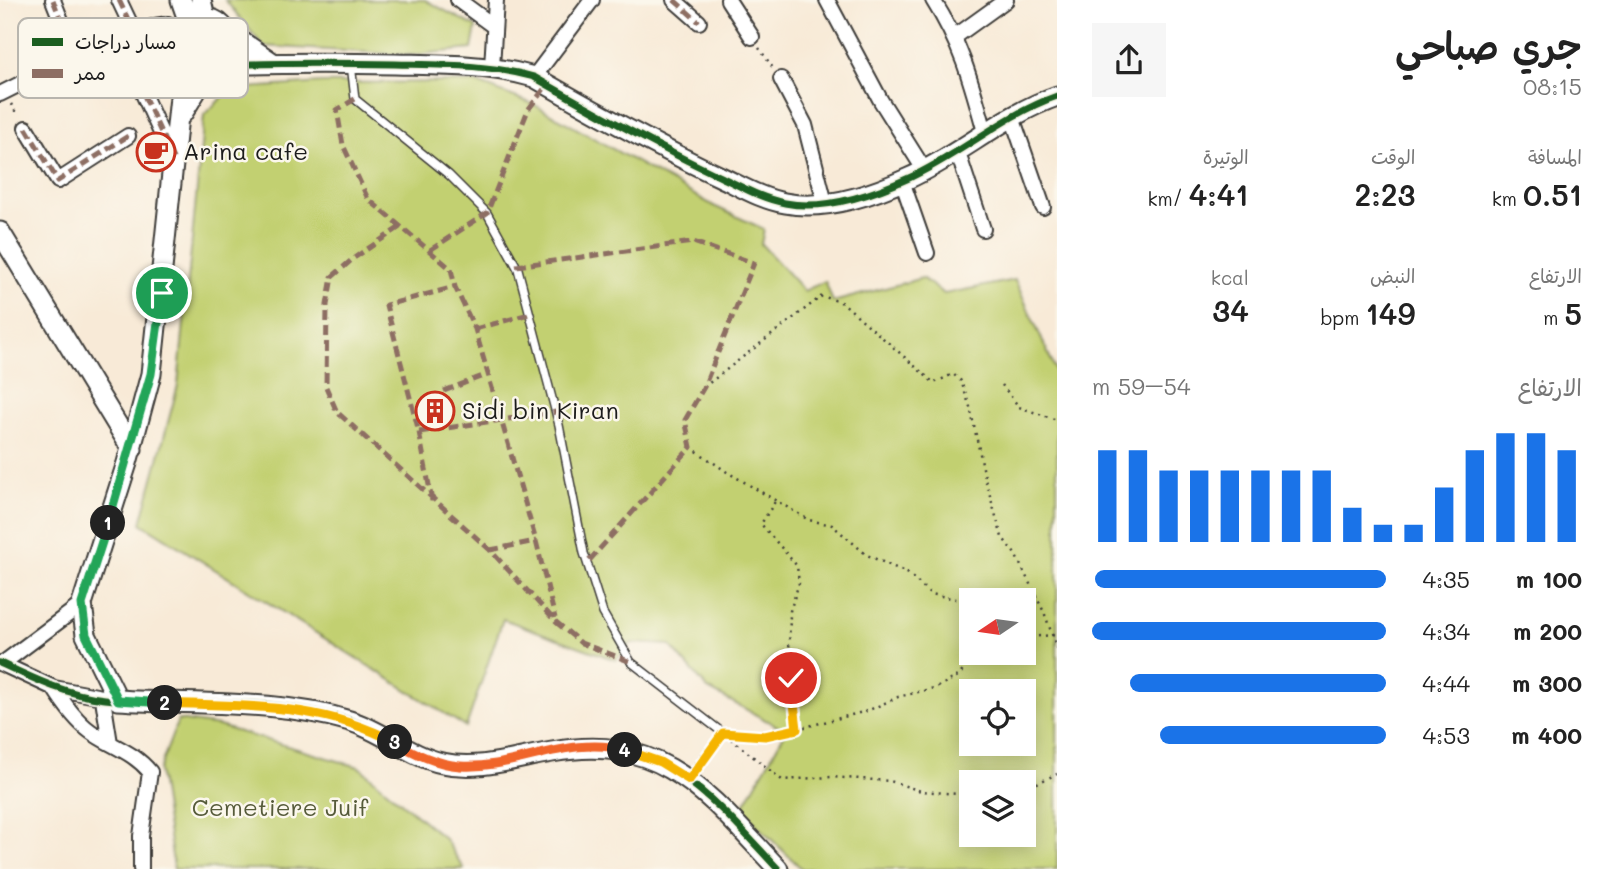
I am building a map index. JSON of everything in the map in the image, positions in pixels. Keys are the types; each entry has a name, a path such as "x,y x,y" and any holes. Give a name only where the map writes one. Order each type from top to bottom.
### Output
{"street":[{"path":"53,0 60,18"},
{"path":"119,0 127,18"},
{"path":"181,0 194,18"},
{"path":"458,0 492,25"},
{"path":"492,67 492,25 496,0"},
{"path":"534,77 592,0"},
{"path":"674,0 699,22"},
{"path":"728,0 752,37"},
{"path":"827,0 869,79 925,171"},
{"path":"933,0 956,36 985,132"},
{"path":"956,36 1006,0"},
{"path":"248,46 273,64"},
{"path":"248,65 492,67 534,77 676,156 763,198 786,204 825,203 867,194 902,181 925,171 1012,117 1057,96"},
{"path":"781,79 804,125 825,203"},
{"path":"2,93 18,85"},
{"path":"145,98 175,163"},
{"path":"110,743 111,700 86,635 82,604 132,449 151,374 180,98"},
{"path":"178,121 193,98"},
{"path":"1012,117 1043,207"},
{"path":"26,128 58,181 128,136"},
{"path":"957,150 982,229"},
{"path":"902,181 927,253"},
{"path":"0,232 132,449"},
{"path":"82,604 1,664 54,688 111,700 307,711 354,722 428,759 461,766 505,762 570,748 617,747 660,762 689,780 778,869"},
{"path":"54,688 76,719 110,743 131,753 151,775 143,816 141,869"}],"lane":[{"path":"351,64 355,99 449,175 487,213 518,269 559,425 584,553 603,614 631,662 723,733 689,780"}],"path":[{"path":"752,37 781,79"},
{"path":"2,93 26,128"},
{"path":"704,387 822,296 843,303 934,383 953,374 961,381 970,407 986,482 1002,537 1016,554 1044,612 1057,648"},
{"path":"1002,385 1019,407 1057,420"},
{"path":"691,447 809,520 832,524 867,555 907,573 931,594 959,600"},
{"path":"776,500 761,524 797,566 799,583 790,611 789,658 792,707 797,729"},
{"path":"1036,636 1057,635"},
{"path":"723,733 765,736 837,716 867,711 898,697 938,687 960,676 966,665"},
{"path":"723,733 782,780 831,777 890,781 921,791 959,794"},
{"path":"1036,784 1057,774"}],"green space":[{"path":"225,0 425,0 476,27 472,49 411,55 263,46 248,28 248,18 240,18"},
{"path":"475,82 533,104 716,207 764,229 761,244 804,291 825,281 833,302 922,278 944,294 1015,280 1057,373 1057,869 802,869 741,810 786,731 708,689 670,645 631,643 616,660 503,619 466,727 141,523 178,385 204,115 222,98 248,98 248,88 322,83"},
{"name":"Cemetiere Juif","path":"178,720 219,726 359,767 445,839 464,869 174,869 159,770"}],"marked path":[{"path":"53,0 60,18"},
{"path":"119,0 127,18"},
{"path":"674,0 699,22"},
{"path":"430,250 487,213 528,110 547,85"},
{"path":"145,98 175,163"},
{"path":"355,99 337,110 343,145 368,199 451,269 455,287 475,329 536,541 555,618"},
{"path":"26,128 58,181 128,136"},
{"path":"400,227 354,258 332,277 327,305 326,387 337,412 490,550 556,622 581,643 631,662"},
{"path":"516,266 693,242 754,263 704,387 685,420 691,447 587,563"},
{"path":"432,501 419,432 386,305 455,287"},
{"path":"475,329 529,314"},
{"path":"444,391 488,374"},
{"path":"419,432 556,412"},
{"path":"490,550 536,541"}],"cycle path":[{"path":"248,64 482,67 534,77 697,166 752,192 777,201 800,205 848,200 895,184 928,169 1018,114 1057,96"},
{"path":"0,663 51,686 91,697 130,701 260,704 311,711 352,721 419,754 459,765 487,765 568,749 602,747 633,753 661,764 687,780 734,822 778,869"}],"place":[{"name":"Arina cafe","path":"156,152"},
{"name":"Sidi bin Kiran","path":"435,411"}],"route":[{"path":"162,293 151,374 132,449 82,604 86,635 118,700 281,707 307,711 354,722 428,759 461,766 505,762 570,748 617,747 660,762 689,780 723,733 765,736 797,729 792,707 791,678"}]}
